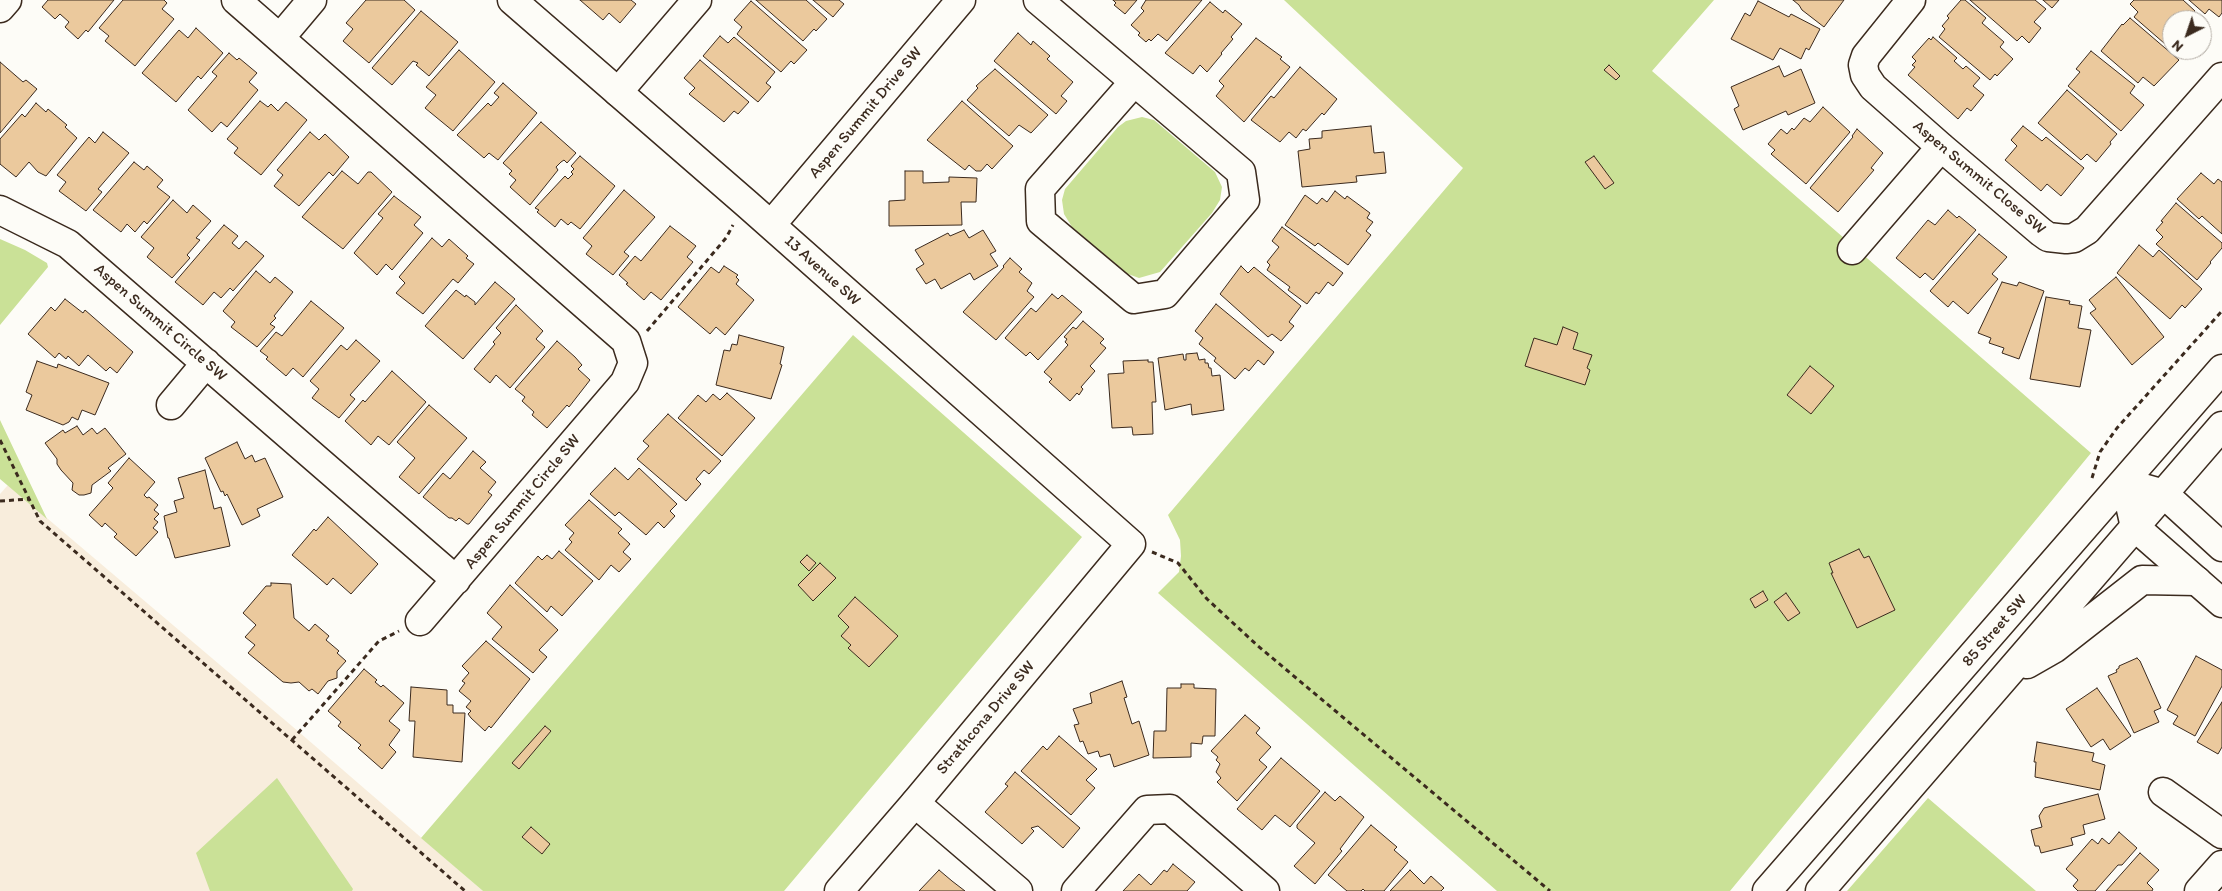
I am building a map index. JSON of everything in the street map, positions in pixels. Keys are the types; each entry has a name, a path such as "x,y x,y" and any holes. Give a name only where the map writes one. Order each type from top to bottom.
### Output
{"street":[{"path":"0,8 7,0"},
{"path":"236,0 626,341 630,352"},
{"path":"280,38 312,0"},
{"name":"13 Avenue SW","path":"512,0 771,225 1131,544"},
{"path":"618,92 697,0"},
{"name":"Aspen Summit Drive SW","path":"771,225 961,0"},
{"path":"1038,0 1241,172 1244,200 1165,294 1134,299 1041,221 1040,189 1134,82"},
{"name":"Aspen Summit Close SW","path":"1911,0 1866,56 1863,65 1865,75 1873,87 2040,232 2057,239 2074,238 2087,230 2222,77"},
{"path":"1852,250 1941,147"},
{"name":"Aspen Summit Circle SW","path":"0,210 68,244 456,580 625,382 633,363 630,352"},
{"path":"171,405 206,363"},
{"name":"85 Street SW","path":"1766,891 2125,483 2222,369"},
{"path":"1820,891 2222,426"},
{"path":"2222,547 2164,494 2125,483 2135,527 2222,603"},
{"name":"Strathcona Drive SW","path":"839,891 1131,544"},
{"path":"420,621 456,580"},
{"path":"2008,675 2055,648 2142,580 2197,581"},
{"path":"2163,792 2222,834"},
{"path":"915,803 1018,891"},
{"path":"1076,891 1147,810 1170,809 1265,891"},
{"path":"2200,891 2222,865"}],"path":[{"path":"630,352 726,238 747,204"},
{"path":"2100,452 2117,428 2222,310"},
{"path":"0,440 40,521 465,891"},
{"path":"0,501 29,499"},
{"path":"1131,544 1178,563 1207,599 1258,646 1550,891"},
{"path":"292,740 379,641 420,621"}],"shaded area":[{"path":"8,485 483,891 0,891 0,494"}],"green space":[{"path":"1284,0 1714,0 1652,71 2091,453 1730,891 1497,891 1158,593 1179,572 1180,540 1168,515 1463,168"},
{"path":"1142,117 1154,120 1215,172 1222,187 1220,200 1212,213 1160,272 1139,278 1128,274 1072,227 1064,214 1062,200 1065,189 1118,127 1126,121"},
{"path":"0,239 25,250 47,263 48,267 0,325"},
{"path":"853,335 1082,537 784,891 483,891 421,838"},
{"path":"0,420 47,519 0,479"},
{"path":"277,778 353,889 352,891 210,891 196,853"},
{"path":"1928,798 2036,891 1847,891"}],"building":[{"path":"48,0 114,0 88,32 86,30 78,39 65,27 69,22 60,14 55,19 42,7"},
{"path":"123,0 164,0 167,3 162,9 174,19 135,66 105,41 109,36 99,28"},
{"path":"366,0 404,0 415,10 369,63 343,41 353,29 346,23"},
{"path":"580,0 631,0 636,4 620,23 609,13 603,20"},
{"path":"756,0 806,0 827,19 803,41"},
{"path":"813,0 839,0 844,4 833,17"},
{"path":"1113,0 1137,0 1125,14 1114,5 1116,3"},
{"path":"1146,0 1202,0 1167,41 1158,34 1151,41 1149,39 1146,42 1131,25 1144,11 1141,8"},
{"path":"1793,0 1844,0 1824,27 1802,10"},
{"path":"1961,0 1965,0 1986,18 1982,23 2004,42 2000,47 2013,59 1997,76 1995,74 1990,80 1939,37 1945,29 1942,26 1949,18 1947,16"},
{"path":"1970,0 2035,0 2046,9 2034,22 2041,28 2029,43 2022,36 2017,41"},
{"path":"2043,0 2059,0 2052,8"},
{"path":"2134,0 2183,0 2194,10 2162,10 2162,41 2134,17 2138,12 2130,4"},
{"path":"2189,0 2222,0 2222,13 2219,17 2212,10 2200,10"},
{"path":"751,1 807,50 794,64 791,61 781,72 737,34 742,27 734,20"},
{"path":"1758,1 1789,17 1791,14 1820,29 1809,50 1806,48 1801,59 1780,48 1773,60 1731,39 1745,13 1750,16"},
{"path":"1210,2 1223,13 1225,10 1242,24 1231,37 1233,39 1207,72 1200,65 1193,74 1165,53"},
{"path":"421,11 458,42 429,76 416,65 418,63 413,61 392,85 372,68"},
{"path":"2130,18 2162,45 2162,60 2179,60 2154,86 2143,77 2138,83 2101,51"},
{"path":"196,28 223,53 201,79 198,76 176,102 142,73 179,30 188,38"},
{"path":"1018,33 1031,45 1033,41 1050,56 1047,59 1073,82 1061,96 1067,101 1056,114 994,61"},
{"path":"720,36 728,43 734,37 775,72 766,83 771,87 758,102 703,56"},
{"path":"1933,37 1957,58 1954,61 1963,69 1966,66 1980,78 1973,86 1984,95 1971,111 1967,108 1958,119 1908,75 1915,67 1912,65 1916,61 1912,57 1929,38 1931,40"},
{"path":"1256,38 1282,57 1280,59 1290,67 1244,122 1216,96 1224,86 1219,81"},
{"path":"459,50 495,82 453,131 425,108 436,95 426,87"},
{"path":"2091,51 2135,86 2130,93 2144,105 2121,131 2068,86 2080,72 2076,69"},
{"path":"229,53 237,60 239,58 257,73 249,82 258,90 227,127 221,122 212,132 188,110 217,76 212,72"},
{"path":"700,60 749,102 738,114 734,111 724,122 689,94 695,88 684,78"},
{"path":"0,62 23,82 26,80 37,89 0,133"},
{"path":"1609,65 1620,76 1616,80 1604,70"},
{"path":"1779,66 1784,77 1801,69 1815,103 1788,115 1786,111 1743,130 1734,109 1739,106 1731,87"},
{"path":"1300,67 1337,99 1324,115 1322,113 1306,131 1303,129 1296,138 1289,132 1280,142 1251,120 1271,96 1274,98"},
{"path":"995,69 1048,115 1031,133 1019,125 1009,136 967,100 978,88 976,86"},
{"path":"503,83 537,113 498,160 489,153 484,158 457,135 488,103 491,106 499,97 494,93"},
{"path":"2067,90 2117,134 2096,162 2087,154 2081,160 2038,123"},
{"path":"260,101 268,107 271,104 278,111 286,102 307,120 261,175 234,153 238,148 227,139"},
{"path":"962,101 1013,146 992,169 987,164 981,171 976,171 969,165 965,170 927,140"},
{"path":"36,103 46,112 48,109 67,125 65,127 77,138 46,176 38,172 29,162 16,177 0,164 0,139 22,114 25,117"},
{"path":"1823,107 1850,132 1806,184 1771,154 1775,150 1768,144 1781,129 1787,134 1792,128 1794,130 1804,118 1810,122"},
{"path":"541,122 576,153 567,163 564,160 556,167 558,170 530,205 510,187 516,180 509,174 512,171 503,163"},
{"path":"1371,126 1374,153 1384,152 1386,173 1356,176 1357,182 1302,187 1298,151 1310,149 1309,139 1322,138 1322,131"},
{"path":"2023,126 2042,141 2046,137 2084,168 2061,196 2047,184 2041,191 2005,160 2017,146 2011,140"},
{"path":"1857,129 1883,153 1871,168 1874,170 1838,212 1810,188 1853,137"},
{"path":"103,132 129,153 98,189 102,192 86,211 59,191 66,182 57,175 89,137 95,143"},
{"path":"310,132 319,140 325,134 349,157 333,176 329,172 299,206 274,186 283,175 277,170"},
{"path":"580,156 615,186 580,229 571,222 568,225 561,219 555,227 537,212 539,210 535,208 565,176 568,179 573,174 571,172 574,169 571,166"},
{"path":"1594,156 1614,183 1605,189 1585,162"},
{"path":"134,162 144,170 147,166 163,180 157,187 170,197 147,224 144,221 135,232 127,224 121,232 93,210"},
{"path":"342,171 358,184 368,172 371,172 392,192 343,249 302,217"},
{"path":"905,171 923,171 923,183 949,182 949,177 977,178 976,202 961,202 962,225 889,226 889,201 905,200"},
{"path":"2201,173 2214,184 2218,179 2222,182 2222,234 2202,216 2199,219 2177,199"},
{"path":"624,190 655,217 624,252 629,256 613,275 586,254 592,246 583,238"},
{"path":"1335,191 1345,199 1347,196 1370,213 1367,218 1373,222 1366,231 1371,235 1348,265 1318,243 1315,246 1285,225 1305,195 1317,204 1322,198 1327,202"},
{"path":"394,196 421,217 414,225 423,233 392,270 386,264 377,275 354,253 383,218 378,214"},
{"path":"173,200 187,213 193,205 211,221 196,238 200,240 187,255 190,258 172,278 147,257 154,248 141,237"},
{"path":"2176,203 2222,243 2222,248 2197,280 2156,244 2163,237 2156,230"},
{"path":"1948,210 1957,218 1959,216 1976,230 1933,280 1925,273 1920,278 1896,258 1928,220 1935,225"},
{"path":"224,225 238,236 232,243 239,249 246,241 264,256 233,291 230,288 221,298 214,292 203,305 175,282"},
{"path":"670,226 696,246 687,257 693,262 661,300 651,292 644,300 619,275 635,256 641,261"},
{"path":"1282,227 1343,273 1333,286 1328,282 1319,294 1316,292 1307,304 1288,290 1290,287 1267,270 1270,265 1267,262 1279,247 1272,241"},
{"path":"964,230 969,238 983,230 996,251 990,254 998,266 974,280 970,273 941,289 935,279 926,284 916,269 924,264 915,250 948,233 950,236"},
{"path":"1979,234 2007,257 1992,274 1998,279 1968,314 1953,301 1948,307 1930,291"},
{"path":"432,238 442,247 449,239 474,264 458,283 453,279 423,314 396,293 405,283 399,277"},
{"path":"2139,245 2153,257 2159,250 2202,289 2185,308 2182,305 2170,319 2117,273"},
{"path":"1010,258 1022,269 1019,272 1032,283 1027,291 1034,297 996,340 963,312"},
{"path":"724,266 738,275 736,277 739,280 736,284 754,300 725,335 716,327 710,334 678,307 711,267 719,273"},
{"path":"1241,266 1248,273 1254,267 1301,306 1289,322 1294,326 1281,341 1272,334 1268,337 1220,294"},
{"path":"256,271 270,283 275,277 293,292 274,316 276,318 270,324 275,327 257,347 231,327 235,322 223,311"},
{"path":"2116,277 2164,337 2132,365 2090,313 2096,309 2089,300"},
{"path":"495,282 515,299 463,359 425,326 456,290 475,302 475,305"},
{"path":"2002,282 2017,286 2019,282 2044,291 2019,359 2002,353 2004,348 1989,343 1991,338 1978,333"},
{"path":"1052,294 1058,299 1062,295 1082,312 1038,360 1030,352 1026,356 1005,338 1031,308 1036,312"},
{"path":"2046,297 2070,301 2069,304 2082,306 2078,328 2091,330 2080,387 2030,379"},
{"path":"65,299 83,313 85,310 133,352 117,373 110,367 106,371 88,355 79,366 68,356 66,359 59,353 55,358 28,334 51,307 55,311"},
{"path":"311,301 344,328 303,377 293,368 286,376 266,359 268,357 260,351 276,332 282,336"},
{"path":"1216,304 1274,352 1264,365 1258,360 1249,371 1245,368 1235,379 1214,361 1216,358 1199,344 1203,338 1195,331"},
{"path":"516,305 543,331 536,339 545,347 510,388 496,375 490,383 474,369 495,344 493,342 501,333 496,328"},
{"path":"1083,321 1104,339 1100,343 1106,348 1090,366 1095,371 1081,387 1083,389 1079,395 1077,393 1070,401 1049,382 1052,379 1044,372 1068,345 1065,342 1067,339 1064,337 1073,327 1076,329"},
{"path":"1563,327 1578,333 1573,349 1592,355 1587,368 1590,370 1585,385 1525,366 1534,338 1557,345"},
{"path":"739,335 784,347 780,364 782,365 771,399 716,385 724,350 730,351 732,344 737,345"},
{"path":"356,340 380,361 350,395 355,399 339,418 312,398 319,389 310,381 341,345 347,350"},
{"path":"557,341 582,365 578,369 590,380 569,407 567,405 547,428 532,415 534,412 522,401 525,397 515,389"},
{"path":"1197,353 1199,360 1205,359 1205,363 1208,363 1212,376 1220,375 1224,410 1192,415 1191,404 1165,410 1158,358 1183,354 1184,360 1186,360 1186,354"},
{"path":"1148,360 1148,362 1153,362 1156,402 1152,402 1153,434 1133,435 1132,427 1112,428 1108,374 1124,373 1123,361"},
{"path":"37,361 57,368 58,364 109,383 95,415 82,410 78,420 72,417 69,422 63,425 26,410 32,395 26,392"},
{"path":"1810,366 1834,386 1811,414 1787,395"},
{"path":"392,371 426,402 389,445 378,436 371,445 345,421 363,400 365,402"},
{"path":"727,393 755,418 722,456 678,418 698,395 706,402 713,394 720,400"},
{"path":"429,405 467,438 419,494 399,477 415,458 397,442"},
{"path":"668,414 721,461 709,474 704,470 696,479 701,484 686,501 637,459 649,446 643,441"},
{"path":"77,426 83,435 92,428 97,434 105,428 126,454 108,468 111,471 92,485 91,493 84,495 79,495 72,490 73,483 61,470 57,464 57,459 45,443 63,430 65,433"},
{"path":"237,442 245,459 252,455 255,462 265,458 283,497 257,509 260,516 242,525 227,494 225,496 223,491 221,492 205,458"},
{"path":"473,451 486,462 480,468 496,482 488,492 492,495 469,524 467,524 459,518 456,521 449,518 423,497 443,473 450,479"},
{"path":"129,458 155,482 144,495 158,505 154,510 159,514 154,519 158,522 153,528 158,532 136,556 114,537 117,534 105,523 102,527 89,515 113,488 108,483"},
{"path":"615,468 628,480 639,468 677,504 670,511 675,516 664,528 658,522 646,535 619,512 615,516 590,494"},
{"path":"205,470 214,509 221,507 230,546 175,558 168,538 164,516 177,512 174,501 184,498 178,478"},
{"path":"589,500 622,529 618,533 630,544 623,552 631,559 619,572 611,565 599,580 565,550 572,542 569,539 574,533 565,525"},
{"path":"328,517 378,564 351,594 333,578 327,585 292,555 314,529 316,531"},
{"path":"1859,549 1864,558 1869,556 1895,610 1857,628 1831,573 1833,573 1829,563"},
{"path":"559,551 593,581 562,616 551,606 547,612 515,583 538,556 542,560 547,555 552,559"},
{"path":"807,555 816,563 809,571 800,562"},
{"path":"820,563 836,578 813,601 798,585"},
{"path":"271,583 291,584 294,618 309,631 315,624 329,636 326,640 339,651 337,653 346,661 337,671 337,678 328,681 318,694 312,689 309,691 299,682 283,682 248,653 255,645 245,637 256,625 243,613 266,586 271,586"},
{"path":"510,585 558,630 539,650 547,657 533,673 492,639 502,627 487,613"},
{"path":"1763,591 1768,600 1755,608 1750,599"},
{"path":"1786,593 1800,613 1788,621 1774,602"},
{"path":"855,597 898,636 869,667 848,648 851,645 841,636 849,627 838,616"},
{"path":"486,641 530,679 491,728 489,726 485,731 468,714 471,711 466,707 471,701 459,691 465,683 462,681 469,673 462,666"},
{"path":"2196,656 2222,670 2222,686 2195,736 2173,724 2178,716 2167,710"},
{"path":"2137,658 2161,708 2154,711 2159,722 2134,733 2108,676 2117,672 2116,670 2119,666"},
{"path":"364,669 377,680 375,682 381,687 383,685 404,703 389,721 400,730 389,745 396,752 382,769 358,748 361,745 338,726 341,722 328,711"},
{"path":"1122,681 1127,697 1124,698 1132,724 1139,721 1149,755 1114,767 1110,754 1100,757 1098,751 1088,754 1083,741 1080,742 1074,725 1079,724 1073,709 1092,703 1090,693"},
{"path":"1181,684 1194,684 1194,688 1216,689 1215,736 1203,736 1202,744 1191,743 1191,757 1153,758 1154,731 1166,731 1167,688 1181,688"},
{"path":"411,687 447,690 447,705 453,705 453,713 465,713 462,762 413,757 415,721 409,721"},
{"path":"2097,688 2131,736 2110,750 2103,739 2091,747 2066,709"},
{"path":"2222,702 2222,747 2218,754 2197,742"},
{"path":"1245,715 1260,728 1256,733 1271,747 1259,760 1267,767 1237,801 1217,782 1221,778 1216,772 1220,764 1216,760 1218,757 1211,751"},
{"path":"545,726 551,731 519,769 512,763"},
{"path":"1059,736 1097,769 1086,780 1095,788 1071,815 1021,771 1043,746 1047,750"},
{"path":"2037,742 2094,753 2092,761 2105,765 2100,790 2035,777 2036,762 2034,762"},
{"path":"1281,758 1320,791 1290,827 1275,815 1262,830 1237,809"},
{"path":"1015,772 1080,828 1063,848 1038,826 1031,828 1034,831 1022,844 985,812 1008,786 1005,784"},
{"path":"1325,792 1335,801 1340,796 1364,817 1340,849 1342,851 1315,884 1294,866 1315,843 1297,828 1297,825"},
{"path":"2098,794 2105,819 2083,825 2085,834 2071,838 2073,845 2041,853 2039,846 2035,846 2031,830 2042,827 2039,816 2044,808"},
{"path":"1371,825 1397,847 1394,850 1408,862 1384,891 1365,891 1363,889 1361,891 1347,891 1328,875"},
{"path":"531,827 550,844 542,854 522,837"},
{"path":"2119,832 2137,848 2122,865 2118,865 2095,891 2078,891 2073,886 2078,880 2066,869 2092,839 2098,844 2102,838 2109,844"},
{"path":"2140,853 2159,870 2147,883 2153,889 2152,891 2106,891"},
{"path":"1173,864 1195,882 1187,891 1123,891 1139,874 1151,885 1164,870 1167,872"},
{"path":"939,870 952,881 965,891 919,891"},
{"path":"1410,870 1424,884 1431,876 1444,888 1441,891 1390,891"}]}
